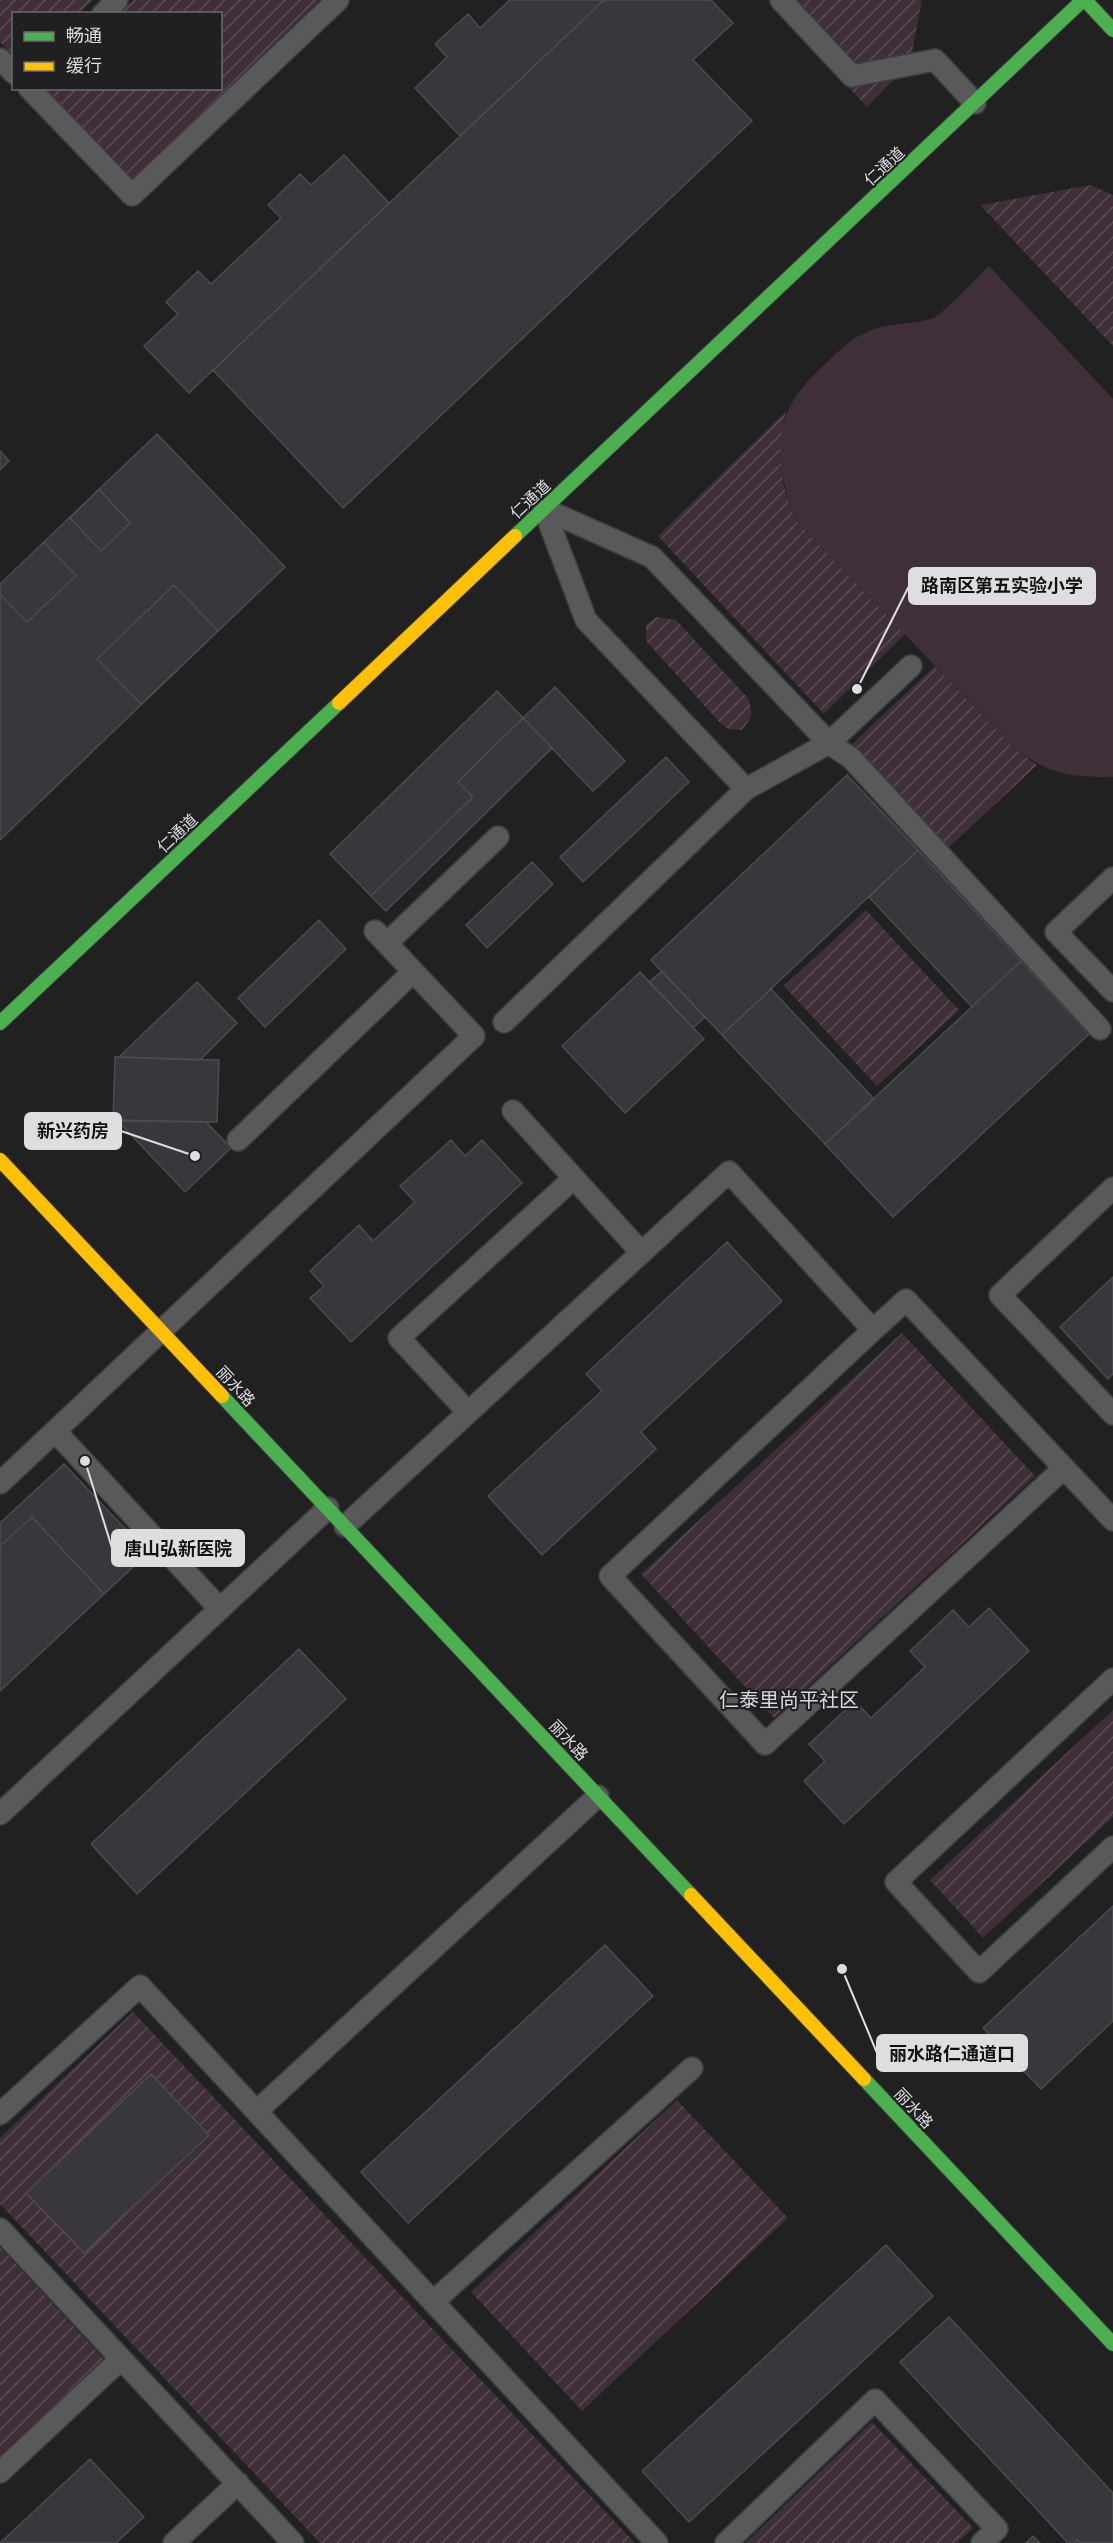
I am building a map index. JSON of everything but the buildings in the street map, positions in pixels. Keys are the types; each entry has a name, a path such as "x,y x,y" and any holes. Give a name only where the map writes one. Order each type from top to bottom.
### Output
{"street":[{"name":"仁通道","path":"0,1023 1084,0"},
{"path":"1084,0 1113,30"},
{"name":"丽水路","path":"0,1160 1113,2344"}],"lane":[{"path":"105,12 117,0"},
{"path":"31,90 132,195 338,0"},
{"path":"781,0 852,76 934,60 975,103"},
{"path":"0,59 12,71"},
{"path":"544,509 652,557 829,743 851,758 1100,1029"},
{"path":"544,509 586,620 746,789"},
{"path":"504,1022 746,789 829,743 910,666"},
{"path":"0,1483 474,1036 381,937 498,837"},
{"path":"1113,878 1056,932 1113,991"},
{"path":"238,1140 413,972"},
{"path":"513,1111 641,1252"},
{"path":"345,1526 729,1172 873,1330"},
{"path":"468,1412 399,1338 574,1178"},
{"path":"1113,1188 1000,1295 1113,1414"},
{"path":"1064,1468 765,1744 610,1576 906,1300 1113,1520"},
{"path":"55,1431 220,1610"},
{"path":"0,1814 328,1508"},
{"path":"1113,1679 896,1882 979,1972 1113,1847"},
{"path":"257,2111 598,1796"},
{"path":"0,2114 140,1986 657,2543"},
{"path":"434,2302 692,2068"},
{"path":"0,2229 293,2543"},
{"path":"0,2472 121,2359"},
{"path":"726,2543 875,2400 997,2529 982,2543"},
{"path":"174,2543 237,2483"}],"shaded area":[{"path":"0,0 93,0 80,12 12,12 12,55 0,42"},
{"path":"134,0 320,0 132,180 44,90 222,90 222,12 121,12"},
{"path":"767,0 922,0 910,63 867,107"},
{"path":"1091,185 1113,195 1113,346 980,205"},
{"path":"989,266 1113,399 1113,777 1060,773 1039,764 1014,748 796,521 788,497 780,455 780,436 793,400 807,383 840,350 863,334 885,326 924,321 936,316"},
{"path":"786,411 782,427 780,457 784,487 796,521 905,634 824,714 658,536"},
{"path":"656,617 676,620 748,698 751,715 741,730 728,729 720,723 646,641 646,625"},
{"path":"935,666 1014,748 1037,765 946,850 851,745"},
{"path":"866,910 959,1010 877,1086 784,986"},
{"path":"902,1333 1035,1476 774,1718 641,1574"},
{"path":"1113,1710 1113,1817 983,1938 930,1880"},
{"path":"133,2012 635,2543 320,2543 0,2204 0,2138"},
{"path":"677,2100 788,2218 582,2411 471,2292"},
{"path":"0,2247 104,2359 0,2455"},
{"path":"872,2422 973,2528 957,2543 745,2543"}],"traffic: fast":[{"path":"515,536 1083,0"},
{"path":"1085,0 1113,30"},
{"path":"0,1023 339,703"},
{"path":"222,1396 691,1895"},
{"path":"864,2079 1113,2344"}],"traffic: slow":[{"path":"339,703 515,536"},
{"path":"0,1160 222,1396"},
{"path":"691,1895 864,2079"}],"place":[{"name":"路南区第五实验小学","path":"857,689"},
{"name":"新兴药房","path":"195,1156"},
{"name":"唐山弘新医院","path":"85,1461"},
{"name":"丽水路仁通道口","path":"842,1969"}],"district":[{"name":"仁泰里尚平社区","path":"789,1699"}]}
